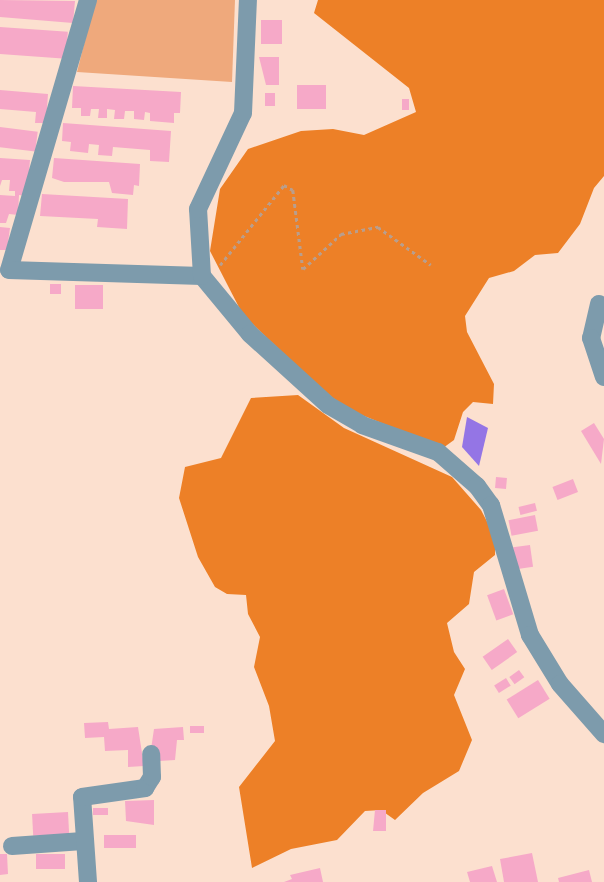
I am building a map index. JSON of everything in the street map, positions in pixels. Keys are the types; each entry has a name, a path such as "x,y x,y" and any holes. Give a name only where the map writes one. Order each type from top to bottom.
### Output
{"street":[{"path":"88,0 9,270 205,279"},
{"path":"248,0 243,113 198,209 205,279 257,342 328,405 362,425 438,452 477,486 491,505 530,635 560,684 604,734"},
{"path":"599,304 591,338 604,377"},
{"path":"88,882 83,841 82,797 145,788 152,777 151,754"},
{"path":"12,846 83,841"}],"path":[{"path":"205,279 268,200 284,185 293,190 303,269 341,234 378,227 431,265"}],"shaded area":[{"path":"95,0 235,0 232,82 77,72"},
{"path":"318,0 604,0 604,176 594,188 580,224 558,253 535,255 514,271 489,278 465,316 467,332 494,384 493,404 473,402 463,412 454,440 443,448 347,409 318,386 243,315 210,251 220,189 248,149 301,131 333,129 364,135 416,112 409,88 314,13"},
{"path":"298,395 344,428 452,477 481,510 495,537 495,555 474,572 469,604 447,623 454,652 465,669 454,695 472,740 459,771 423,793 395,820 381,810 365,811 337,840 291,849 252,868 239,787 275,741 269,706 254,667 260,637 248,614 246,595 227,594 215,587 198,557 179,498 185,467 221,458 251,398"},
{"path":"467,417 488,428 479,466 462,447"}],"building":[{"path":"0,0 75,1 73,23 0,17"},
{"path":"261,20 282,20 282,44 261,44"},
{"path":"0,27 68,32 66,59 0,54"},
{"path":"259,57 279,57 279,85 266,85"},
{"path":"297,85 326,85 326,109 297,109"},
{"path":"73,86 181,92 180,113 174,113 174,123 150,121 150,113 145,112 144,120 134,119 134,111 125,111 124,119 114,119 115,110 107,109 107,118 98,118 99,109 91,109 90,116 81,116 81,108 72,108"},
{"path":"0,90 48,94 46,123 35,123 36,112 0,109"},
{"path":"265,93 275,93 275,106 265,106"},
{"path":"402,99 409,99 409,110 402,110"},
{"path":"63,123 171,131 169,162 150,161 150,150 113,147 112,156 98,155 99,145 89,144 88,153 70,151 71,142 62,141"},
{"path":"0,127 38,132 35,151 0,147"},
{"path":"0,158 30,160 27,196 19,195 18,215 9,214 6,223 0,223 0,195 15,196 15,191 9,191 10,180 2,180 0,186"},
{"path":"54,158 140,164 139,186 134,185 133,195 112,193 109,182 64,182 52,178"},
{"path":"42,194 128,199 127,229 97,227 98,219 40,216"},
{"path":"0,227 10,228 7,250 0,250"},
{"path":"50,284 61,284 61,294 50,294"},
{"path":"75,285 103,285 103,309 75,309"},
{"path":"594,423 604,439 601,464 581,431"},
{"path":"496,477 507,478 506,489 495,488"},
{"path":"573,479 578,492 557,500 552,487"},
{"path":"535,503 537,511 520,515 519,507"},
{"path":"535,515 538,531 512,536 508,520"},
{"path":"530,545 533,567 516,569 513,547"},
{"path":"504,589 513,614 496,621 487,595"},
{"path":"508,639 517,652 492,670 483,657"},
{"path":"519,670 524,677 515,684 509,677"},
{"path":"506,678 511,686 499,693 494,685"},
{"path":"538,680 550,699 518,718 507,700"},
{"path":"108,722 109,729 138,727 144,766 128,767 128,750 105,751 104,737 85,738 84,723"},
{"path":"190,726 204,726 204,733 190,733"},
{"path":"183,727 184,740 177,740 175,760 159,761 158,749 151,749 154,729"},
{"path":"154,800 154,825 126,821 125,801"},
{"path":"93,808 108,808 108,815 93,815"},
{"path":"375,810 386,810 386,831 373,831"},
{"path":"68,812 69,834 33,836 32,814"},
{"path":"104,835 136,835 136,848 104,848"},
{"path":"532,853 538,882 504,882 500,859"},
{"path":"0,854 7,854 8,874 0,875"},
{"path":"36,854 65,854 65,869 36,869"},
{"path":"492,866 497,882 470,882 467,872"},
{"path":"320,868 323,882 284,882 292,879 290,875"},
{"path":"589,870 592,882 559,882 558,878"}]}
